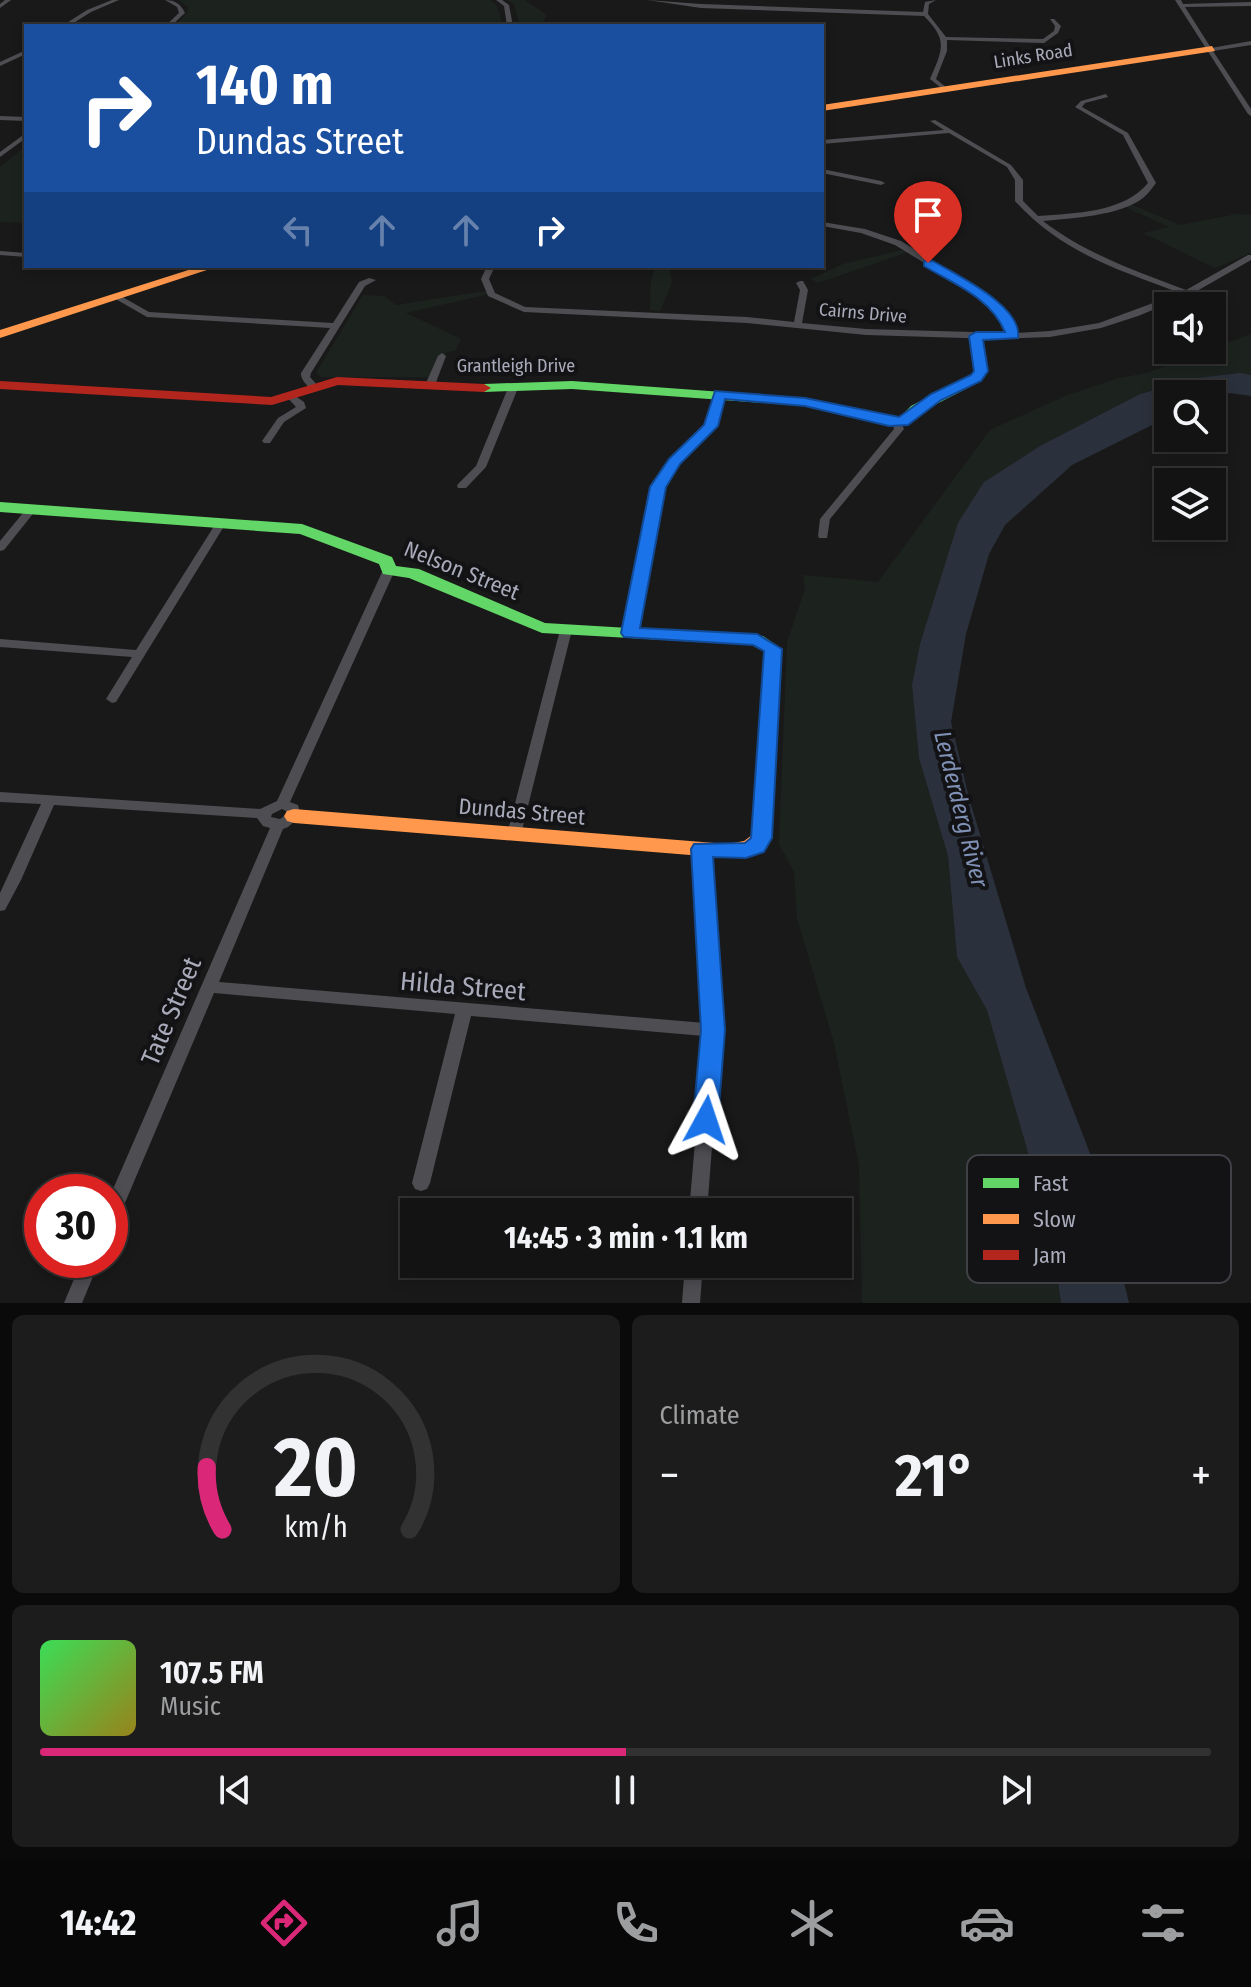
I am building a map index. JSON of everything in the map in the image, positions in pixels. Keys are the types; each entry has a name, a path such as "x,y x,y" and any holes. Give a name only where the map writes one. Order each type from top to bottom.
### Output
{"street":[{"path":"0,6 8,0"},
{"path":"68,24 116,0"},
{"path":"168,0 179,6 182,13 170,24"},
{"path":"499,0 506,5 510,24"},
{"path":"650,0 701,6 925,14 947,38 1044,41 1056,32 1058,26 1052,20"},
{"path":"925,14 927,3 933,0"},
{"path":"1180,3 1251,4"},
{"path":"1180,3 1251,114"},
{"path":"946,90 933,79 947,38"},
{"name":"Links Road","path":"824,108 1251,43"},
{"path":"0,64 24,53"},
{"path":"1035,219 1122,204 1139,198 1152,183 1126,134 1078,107 1083,102 1106,96"},
{"path":"0,118 24,119"},
{"path":"933,121 946,132 1009,166 1019,180 1019,201 1035,219 1068,245 1185,292"},
{"path":"824,142 946,132"},
{"path":"0,155 24,137"},
{"path":"824,171 881,183"},
{"path":"824,224 862,231 898,243 991,300 1005,317 1013,335"},
{"path":"0,253 24,255"},
{"name":"Cairns Drive","path":"1189,292 1251,257"},
{"path":"0,334 200,268"},
{"name":"Cairns Drive","path":"490,268 485,279 491,294 524,309 798,324 866,332 976,336 1064,332 1101,325 1154,305"},
{"path":"314,387 305,375 362,284 372,280"},
{"path":"798,324 804,290 800,283"},
{"path":"116,297 147,314 335,326"},
{"path":"823,536 825,519 899,429 897,422 903,422 936,397 976,378 981,371 976,336"},
{"path":"430,385 442,356"},
{"name":"Grantleigh Drive","path":"0,385 272,401 346,380 513,388 572,385 805,402 897,422"},
{"path":"462,486 477,474 513,388"},
{"path":"630,633 658,487 674,462 710,426 720,394"},
{"path":"267,441 281,420 301,408 301,404 291,396"},
{"name":"Nelson Street","path":"0,507 306,529 370,553 386,561 389,570 413,573 538,627 757,640 770,644 773,649 762,838 756,847 746,850"},
{"path":"0,548 31,510"},
{"path":"112,699 221,523"},
{"name":"Tate Street","path":"128,1175 389,570"},
{"path":"514,834 566,630"},
{"path":"0,643 139,654"},
{"path":"0,797 264,814 265,821 285,815"},
{"path":"0,906 9,891 26,844 49,801"},
{"name":"Dundas Street","path":"285,815 746,850"},
{"path":"699,1198 713,1030 702,849"},
{"name":"Hilda Street","path":"209,987 713,1030"},
{"path":"421,1183 464,1011"},
{"path":"73,1303 83,1278"},
{"path":"691,1303 693,1278"}],"shaded area":[{"path":"179,0 490,0 497,6 502,24 176,24 188,12 188,7"},
{"path":"507,0 525,0 547,15 542,24 519,24 514,4"},
{"path":"24,148 24,223 0,222 0,167"},
{"path":"1130,204 1180,225 1237,214 1251,215 1251,253 1215,268 1143,233 1169,227 1123,206"},
{"path":"906,249 911,251 818,283 811,279 843,264"},
{"path":"655,268 669,268 672,282 660,311 650,310 651,280"},
{"path":"486,291 489,294 406,313 461,339 455,351 446,352 434,377 321,377 316,373 363,295 384,296 396,305"},
{"path":"1251,334 1251,375 1154,380 1154,390 1140,394 1040,446 984,482 938,592 920,644 912,685 919,758 948,856 957,957 987,1010 1029,1155 967,1155 967,1283 1058,1283 1061,1303 862,1303 859,1165 834,1043 797,918 794,872 779,844 787,642 805,589 803,575 878,582 990,430 1065,396 1119,378 1147,373 1171,364 1226,364 1226,343"}],"water":[{"path":"1240,373 1251,375 1251,396 1226,394 1226,380 1191,380"},
{"name":"Lerderderg River","path":"1154,390 1154,424 1072,465 1005,525 989,554 966,634 951,722 969,798 1026,988 1091,1155 1029,1155 987,1010 957,957 948,856 919,758 912,685 920,644 958,523 984,482 1040,446 1140,394"},
{"path":"1058,1283 1124,1283 1129,1303 1061,1303"}],"traffic: fast":[{"path":"484,388 572,385 805,402 889,422 903,422 916,409 976,378 981,371 976,336"},
{"path":"0,507 302,529 386,561 389,570 413,573 542,628 757,640 773,649 772,671"}],"traffic: slow":[{"path":"824,108 1212,49"},
{"path":"0,334 207,268"},
{"path":"294,816 727,851 750,848 762,838 772,671"}],"traffic: jam":[{"path":"0,385 272,401 337,381 484,388"}],"route":[{"path":"706,1120 713,1030 702,849 746,850 756,847 762,838 773,649 765,641 757,640 630,633 658,487 674,462 710,426 720,394 805,402 889,422 903,422 916,409 976,378 981,371 976,336 1013,335 1010,327 991,300 928,263"}]}
